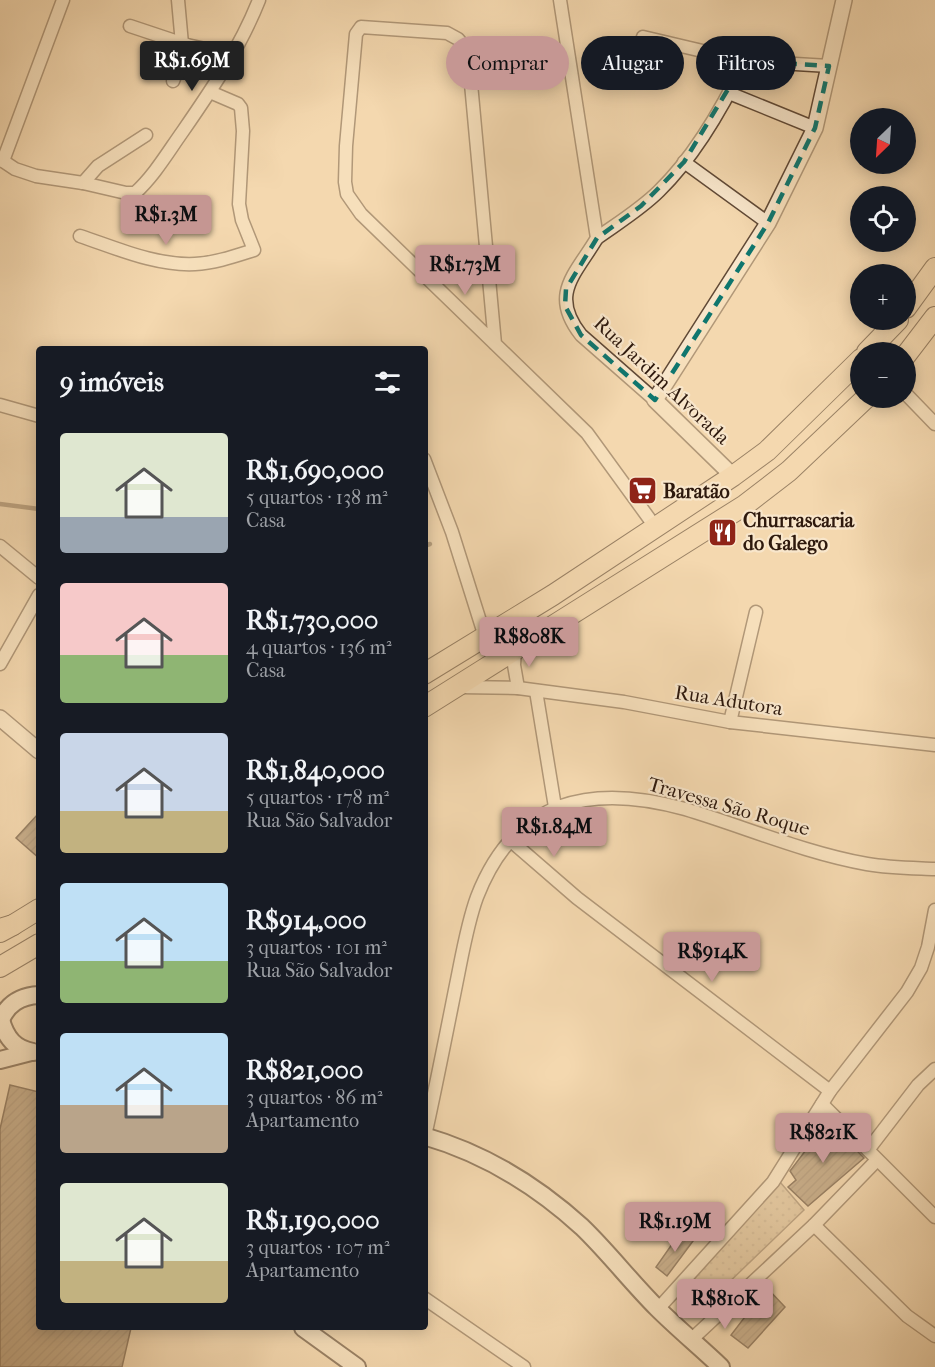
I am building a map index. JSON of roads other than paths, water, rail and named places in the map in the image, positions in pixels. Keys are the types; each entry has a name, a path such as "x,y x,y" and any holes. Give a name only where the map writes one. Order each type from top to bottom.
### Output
{"main road":[{"path":"916,294 935,268"},
{"path":"916,342 935,317"},
{"path":"877,342 888,330"},
{"path":"428,672 656,528 733,476 767,451 850,370"},
{"path":"428,704 515,649 558,625 745,505 789,471 855,408"},
{"path":"4,929 36,911"},
{"path":"0,967 36,946"},
{"path":"36,996 21,998 13,1003 5,1010 0,1021 12,1043 26,1051 36,1052"},
{"path":"0,1060 36,1052"},
{"path":"428,1137 455,1146 530,1185 583,1228 658,1309 721,1367"},
{"path":"306,1330 357,1367"}],"street":[{"path":"63,0 2,160 15,169 36,176 83,183 126,193 137,191 154,172 210,92 233,55 259,0"},
{"path":"173,81 185,44 178,0"},
{"path":"560,0 597,238 659,191 684,162 730,90"},
{"path":"655,400 768,223 815,128 844,0"},
{"path":"130,26 185,44 233,55"},
{"path":"495,344 468,51 458,39 447,33 361,27 356,34 346,146 347,194 361,214 495,344 587,433 656,528"},
{"path":"796,64 830,66"},
{"path":"80,236 147,258 174,263 194,264 216,261 254,250 238,204 243,131 241,108 238,104 210,92"},
{"path":"729,93 815,128"},
{"path":"83,183 98,166 146,135"},
{"path":"684,162 768,223"},
{"name":"Rua Jardim Alvorada","path":"597,238 566,289 565,306 568,315 581,335 655,400 733,476"},
{"path":"916,404 935,424"},
{"path":"0,405 36,415"},
{"path":"428,469 452,532 485,637"},
{"path":"0,546 36,576"},
{"path":"0,664 36,600"},
{"path":"729,722 756,612"},
{"path":"515,649 514,665 518,688"},
{"name":"Rua Adutora","path":"455,687 518,688 624,702 729,722 935,745"},
{"path":"536,691 555,807"},
{"path":"0,718 36,748"},
{"name":"Travessa São Roque","path":"428,1122 476,899 496,859 510,840 527,824 555,807 586,799 607,797 663,803 846,859 890,867 935,869"},
{"path":"510,840 577,898 830,1091"},
{"path":"658,1309 773,1182 830,1091 887,1019 916,976 928,948 935,910"},
{"path":"868,1150 918,1085 935,1069"},
{"path":"822,1104 935,1217"},
{"path":"692,1339 814,1225 877,1160"},
{"path":"814,1225 908,1316 935,1336"},
{"path":"428,1301 524,1367"}],"waterway":[{"path":"0,504 36,509"}],"place":[{"name":"Baratão","path":"642,491"},
{"name":"Churrascaria do Galego","path":"722,532"}]}
